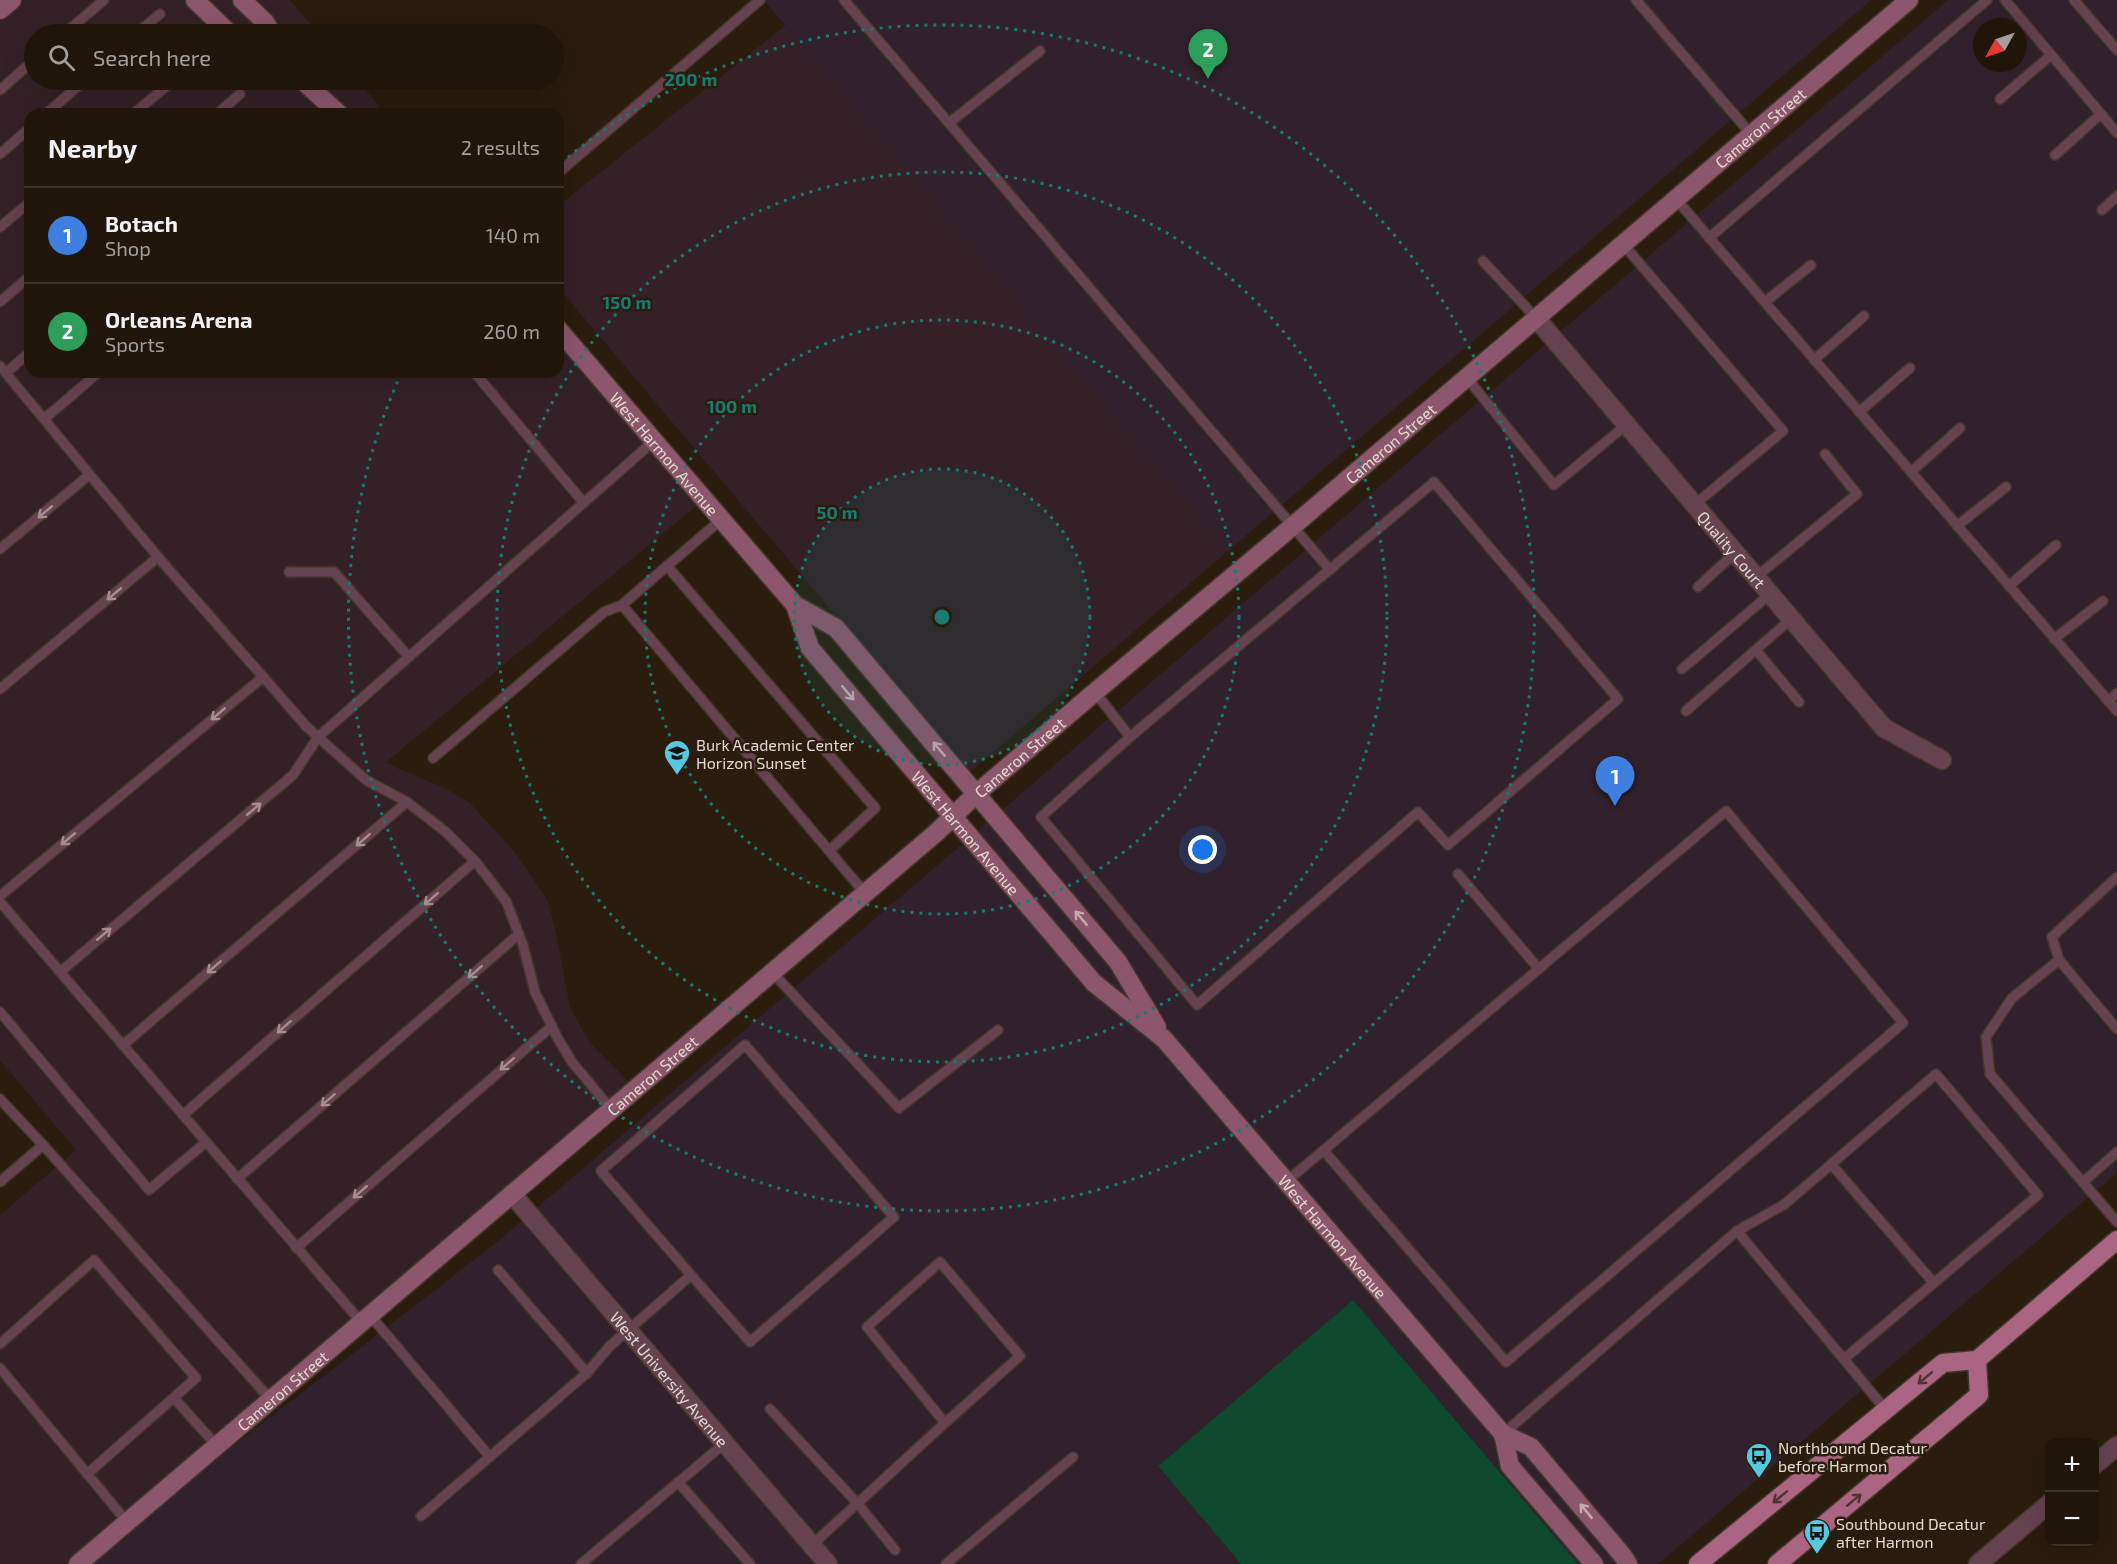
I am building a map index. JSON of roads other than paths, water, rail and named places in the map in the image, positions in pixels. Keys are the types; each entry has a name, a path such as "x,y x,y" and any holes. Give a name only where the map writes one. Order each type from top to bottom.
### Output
{"main road":[{"path":"0,10 12,0"},
{"path":"195,0 220,24"},
{"path":"242,0 266,24"},
{"name":"Cameron Street","path":"78,1564 954,817 976,794 1095,692 1909,0"},
{"path":"313,90 332,108"},
{"name":"West Harmon Avenue","path":"564,336 795,605 836,628 1118,962 1164,1039"},
{"name":"West Harmon Avenue","path":"795,605 810,648 1094,982 1164,1039 1503,1434 1531,1447 1628,1564"},
{"path":"1698,1564 1943,1363 1977,1360 2117,1243"},
{"path":"1777,1564 1979,1395 1977,1360"},
{"name":"West Harmon Avenue","path":"1503,1434 1510,1466 1594,1564"}],"street":[{"name":"Quality Court","path":"1536,318 1884,728 1942,760"},
{"name":"West University Avenue","path":"512,1194 828,1564"},
{"path":"2099,1461 2117,1446"},
{"path":"1978,1564 2045,1506"}],"lane":[{"path":"76,24 104,0"},
{"path":"564,168 760,0"},
{"path":"844,0 1294,525 1330,570"},
{"path":"1636,0 1751,134"},
{"path":"1708,238 1987,0"},
{"path":"2005,0 2117,133"},
{"path":"2074,0 2117,50"},
{"path":"148,24 160,14"},
{"path":"950,123 1040,51"},
{"path":"2000,99 2052,55"},
{"path":"0,90 24,69"},
{"path":"53,108 74,90"},
{"path":"140,108 162,90"},
{"path":"224,108 240,94"},
{"path":"2055,155 2101,114"},
{"path":"0,154 24,133"},
{"path":"2102,210 2117,196"},
{"path":"1676,199 2117,711"},
{"path":"0,227 24,207"},
{"path":"1623,244 1783,431 1694,505"},
{"path":"1483,261 1536,318"},
{"path":"1765,302 1811,265"},
{"path":"0,302 24,281"},
{"path":"1814,360 1864,316"},
{"path":"24,356 3,369 158,557 307,727 366,780 407,802 446,832 475,861 506,901 519,934 535,992 552,1026 572,1062 611,1109"},
{"path":"1858,412 1910,368"},
{"path":"44,419 92,378"},
{"path":"479,378 583,502"},
{"path":"1467,378 1554,485 1626,425"},
{"path":"1911,472 1960,428"},
{"path":"60,972 293,775 318,737 655,440"},
{"path":"1756,577 1857,494 1825,454"},
{"path":"0,549 89,475"},
{"path":"1434,482 1618,699 1448,845 1418,812 1197,1005 1041,817 1130,737 1434,482"},
{"path":"1957,526 2006,488"},
{"path":"433,758 604,612 622,605 722,519"},
{"path":"2009,586 2056,545"},
{"path":"1698,587 1735,553"},
{"path":"0,689 158,557"},
{"path":"667,566 875,808 829,851"},
{"path":"289,572 334,572 408,656"},
{"path":"1682,669 1770,594"},
{"path":"2054,639 2103,601"},
{"path":"622,605 865,893"},
{"path":"1686,711 1791,619"},
{"path":"1756,650 1799,702"},
{"path":"0,896 263,677"},
{"path":"1095,692 1130,737"},
{"path":"2108,700 2117,693"},
{"path":"123,1045 407,802"},
{"path":"1287,1181 1726,811 1903,1023 1506,1362 1324,1151"},
{"path":"183,1115 475,861"},
{"path":"1458,874 1539,969"},
{"path":"2117,878 2052,937 2059,960 2117,1029"},
{"path":"0,902 296,1248 366,1319 490,1457"},
{"path":"237,1179 519,934"},
{"path":"2059,960 2012,998 1986,1037 1990,1074 2117,1222"},
{"path":"772,972 899,1108 999,1030"},
{"path":"0,1012 149,1190 206,1142"},
{"path":"296,1248 552,1026"},
{"path":"745,1045 894,1217 750,1342 692,1275 601,1171 745,1045"},
{"path":"1503,1434 1737,1230 1785,1204 1936,1074 2038,1195 1844,1359"},
{"path":"0,1099 271,1400"},
{"path":"0,1182 43,1146"},
{"path":"2083,1182 2117,1152"},
{"path":"1831,1164 1933,1282"},
{"path":"1737,1230 1886,1410"},
{"path":"0,1344 94,1260 196,1378 87,1474"},
{"path":"812,1545 1020,1356 940,1262 867,1327 945,1423"},
{"path":"498,1270 586,1373"},
{"path":"421,1516 586,1373 609,1347 692,1275"},
{"path":"0,1368 127,1522"},
{"path":"174,1398 217,1446"},
{"path":"770,1409 858,1503 895,1550"},
{"path":"581,1564 725,1443"},
{"path":"946,1564 1073,1457"},
{"path":"678,1482 750,1564"}],"place":[{"name":"Orleans Arena","path":"1208,79"},
{"name":"Burk Academic Center Horizon Sunset","path":"677,776"},
{"name":"Botach","path":"1615,806"},
{"name":"Northbound Decatur before Harmon","path":"1759,1479"},
{"name":"Southbound Decatur after Harmon","path":"1817,1555"}]}
